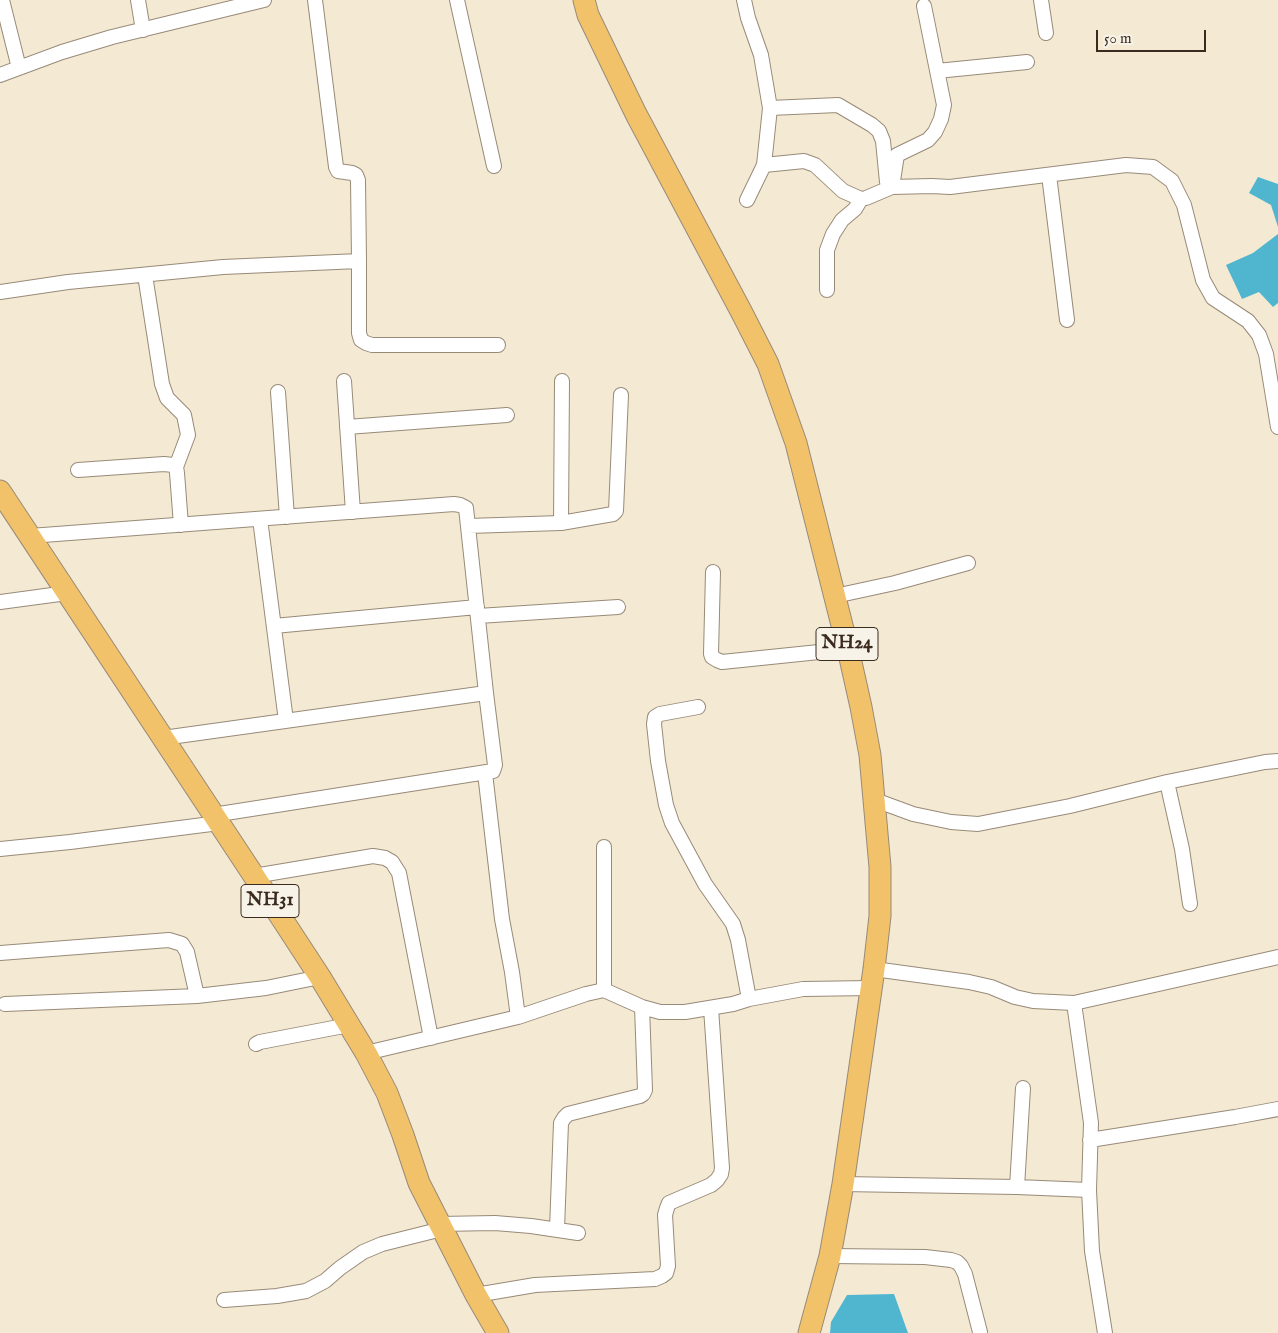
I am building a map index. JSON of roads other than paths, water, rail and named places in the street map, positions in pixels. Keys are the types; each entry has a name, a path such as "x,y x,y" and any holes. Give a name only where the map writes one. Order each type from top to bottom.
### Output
{"highway":[{"name":"NH24","path":"584,0 588,14 636,114 768,364 796,443 848,649 870,755 880,867 880,906 872,978 843,1184 830,1256 809,1333"},
{"name":"NH31","path":"0,492 254,876 366,1053 386,1093 403,1135 419,1183 476,1295 498,1333"}],"street":[{"path":"2,0 19,68"},
{"path":"138,0 143,30"},
{"path":"0,75 62,52 264,0"},
{"path":"315,0 336,167 338,171 356,175 358,180 359,333 361,340 372,345 498,345"},
{"path":"457,0 494,166"},
{"path":"744,0 761,55 770,108 764,165 747,200"},
{"path":"1041,0 1046,33"},
{"path":"890,188 897,155 928,140 936,132 942,118 944,105 924,6"},
{"path":"937,71 1027,62"},
{"path":"770,108 838,105 872,125 879,131 883,141 890,188"},
{"path":"764,165 804,161 814,165 843,191 861,199 890,188 950,187 1126,166 1153,167 1172,180 1184,205 1203,280 1213,298 1248,321 1259,335 1266,354 1278,427"},
{"path":"1049,175 1066,320"},
{"path":"827,290 827,250 833,234 842,220 855,209 861,199"},
{"path":"0,292 68,282 223,267 359,261"},
{"path":"144,275 162,384 167,398 184,415 188,435 176,467 181,525"},
{"path":"344,381 353,512"},
{"path":"561,523 562,381"},
{"path":"278,392 287,517"},
{"path":"468,526 561,523 613,514 616,511 621,395"},
{"path":"347,427 507,415"},
{"path":"78,470 164,464 176,467"},
{"path":"0,849 70,842 216,819 485,773 493,771 495,765 466,508 460,505 30,536"},
{"path":"260,519 286,721"},
{"path":"835,596 895,583 968,563"},
{"path":"714,572 711,654 717,660 722,662 848,649"},
{"path":"0,602 67,594"},
{"path":"274,626 477,612 618,607"},
{"path":"163,738 486,693"},
{"path":"698,707 660,714 655,717 654,724 666,805 672,823 705,884 733,924 738,940 749,999"},
{"path":"874,800 913,814 951,822 978,824 1070,806 1167,782 1278,761"},
{"path":"485,773 502,919 518,1017"},
{"path":"1167,782 1182,849 1190,904"},
{"path":"604,847 604,990"},
{"path":"254,876 373,856 392,862 399,873 431,1038"},
{"path":"0,953 169,940 182,944 187,952 197,996"},
{"path":"366,1053 518,1017 586,994 604,990 642,1007 660,1012 685,1012 711,1008 749,999 872,978 969,982 990,987 1014,997 1033,1001 1074,1003 1278,957"},
{"path":"5,1004 197,996 266,988 320,978"},
{"path":"1074,1003 1089,1109 1092,1251 1105,1333"},
{"path":"557,1229 561,1123 568,1114 643,1094 645,1090 642,1007"},
{"path":"476,1295 535,1285 655,1279 666,1272 668,1266 666,1208 669,1203 711,1185 721,1174 711,1008"},
{"path":"256,1044 349,1025"},
{"path":"1017,1187 1023,1088"},
{"path":"1090,1140 1278,1109"},
{"path":"843,1184 1090,1190"},
{"path":"224,1300 277,1296 306,1291 325,1281 363,1252 382,1244 440,1226 495,1223 578,1233"},
{"path":"830,1256 924,1258 957,1262 965,1274 980,1332"}],"water":[{"path":"1258,177 1278,184 1278,227 1271,205 1249,193"},
{"path":"1278,234 1278,303 1273,307 1259,292 1242,299 1226,265 1253,253"},
{"path":"894,1294 908,1333 830,1333 831,1322 847,1295"}]}
